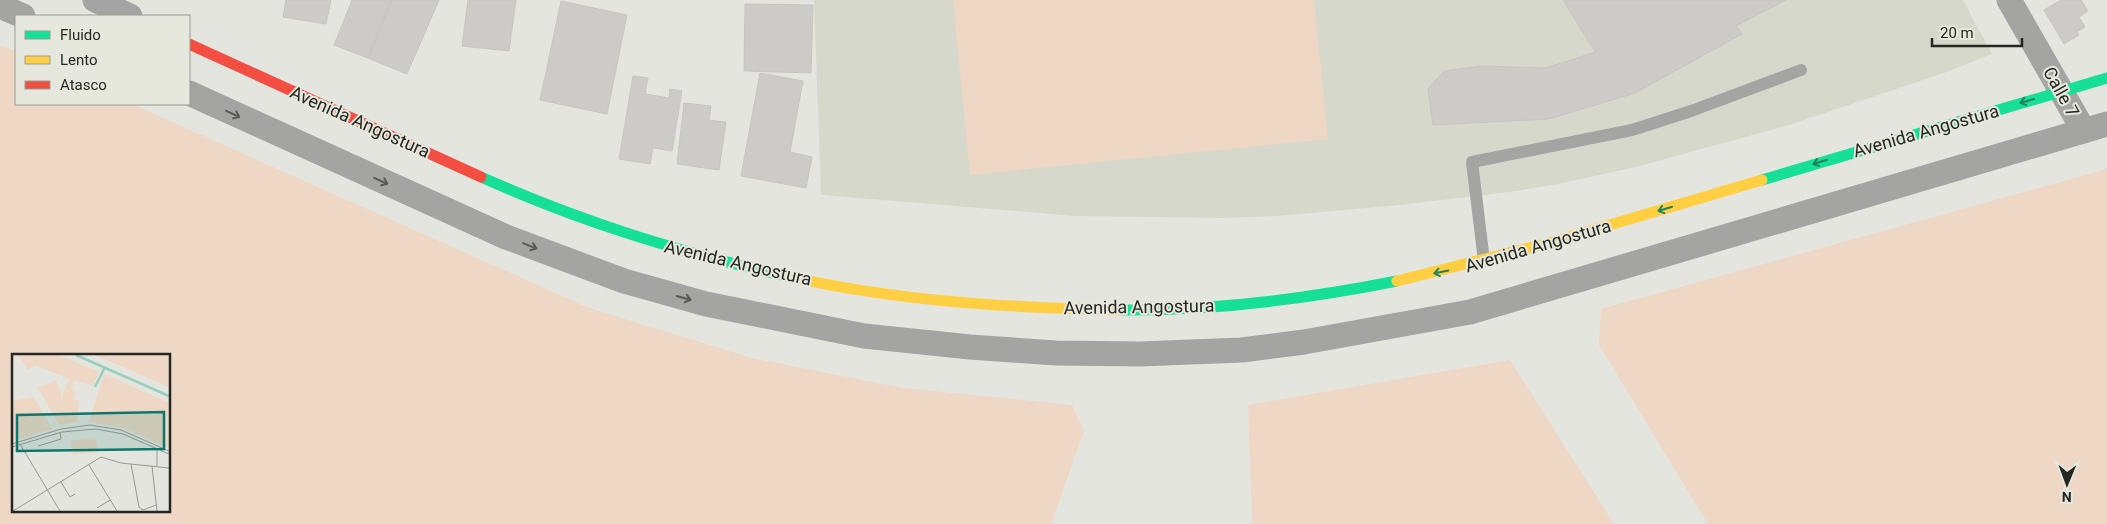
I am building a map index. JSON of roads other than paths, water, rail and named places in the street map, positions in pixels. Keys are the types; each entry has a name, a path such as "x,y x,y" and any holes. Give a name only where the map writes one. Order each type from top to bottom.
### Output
{"street":[{"name":"Calle 7","path":"2009,0 2084,131"},
{"path":"102,2 128,15"},
{"path":"0,6 21,15"},
{"name":"Avenida Angostura","path":"190,44 506,188 638,238 717,261 870,291 973,303 1058,308 1190,308 1298,298 1431,274 1484,261 2107,78"},
{"path":"190,93 506,237 624,281 706,304 864,336 970,347 1056,353 1148,354 1242,350 1304,342 1470,312 2107,124"}],"lane":[{"path":"1484,261 1472,162 1632,130 1691,111 1801,70"}]}
